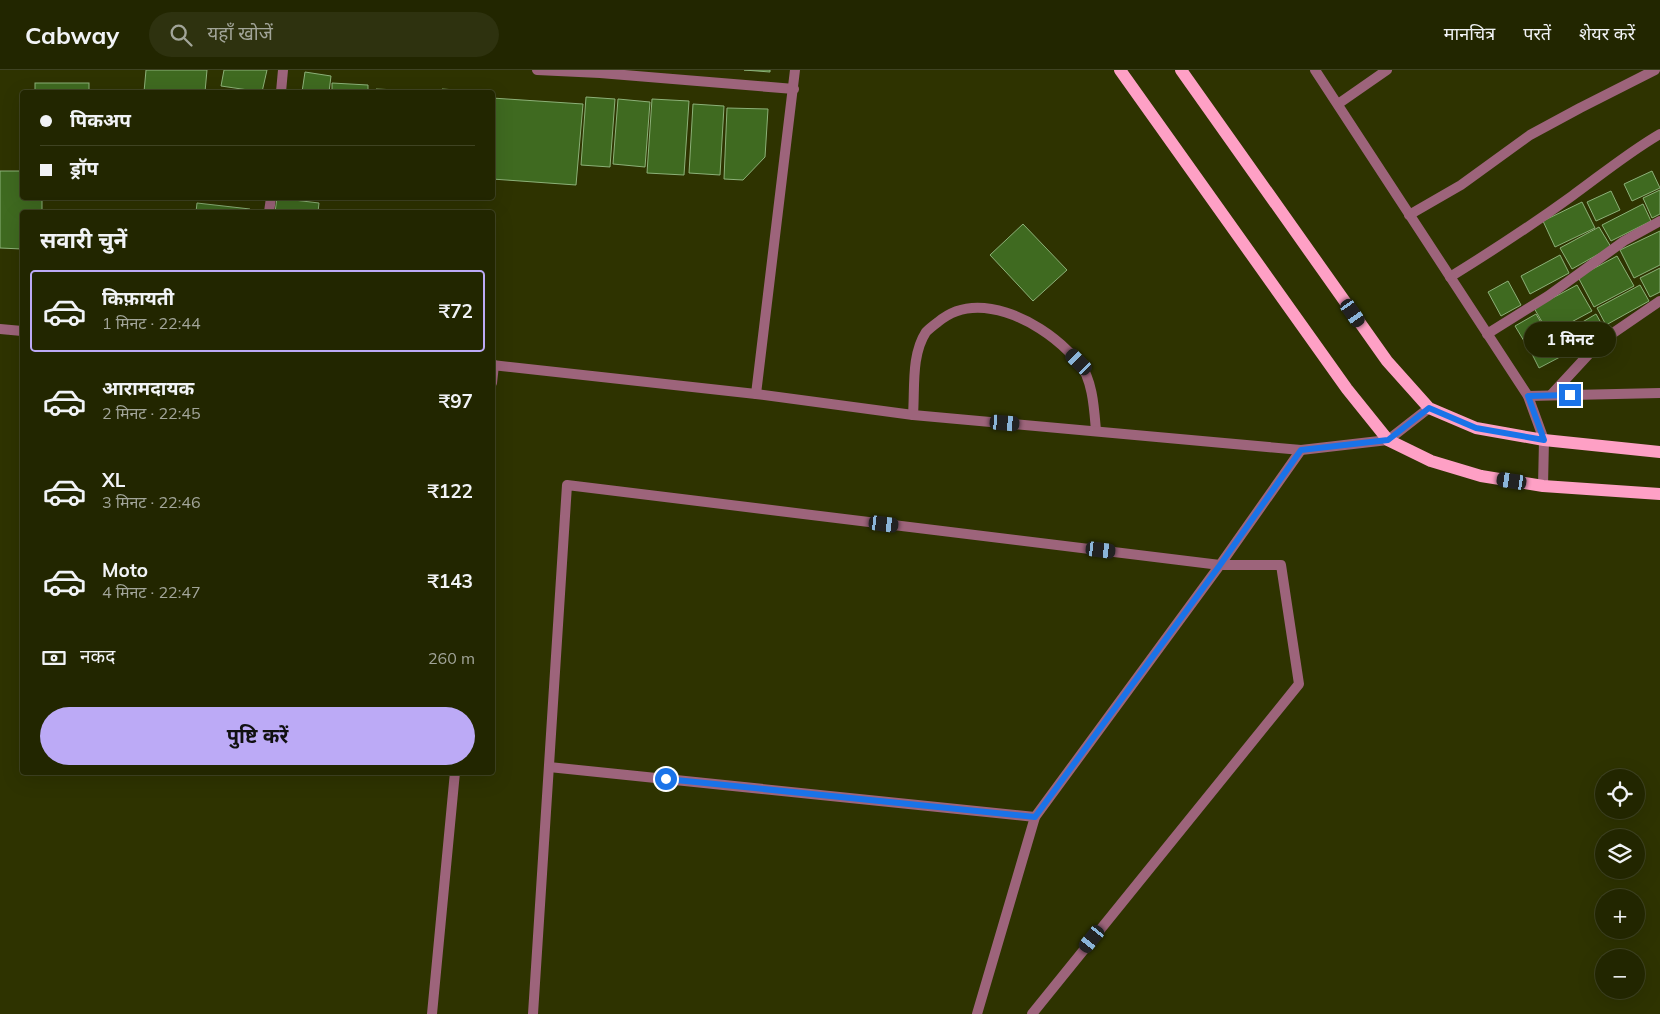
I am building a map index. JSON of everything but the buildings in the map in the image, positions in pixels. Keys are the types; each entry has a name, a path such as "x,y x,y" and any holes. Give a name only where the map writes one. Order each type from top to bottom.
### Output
{"main road":[{"path":"1120,70 1347,389 1388,440 1431,461 1473,474 1543,486 1660,494"},
{"path":"1181,70 1387,361 1429,408 1476,428 1544,440 1660,452"}],"street":[{"path":"281,90 283,70"},
{"path":"536,70 600,72 794,89"},
{"path":"756,394 795,70"},
{"path":"1315,70 1528,396 1544,440 1543,486"},
{"path":"1338,104 1387,70"},
{"path":"1409,215 1461,184 1530,135 1654,70"},
{"path":"1450,277 1520,233 1596,180 1637,147 1660,134"},
{"path":"1487,334 1548,296 1624,241 1660,221"},
{"path":"1551,395 1572,370 1600,342 1660,301"},
{"path":"913,415 917,356 927,332 947,314 971,308 996,310 1026,320 1056,339 1079,362 1093,392 1096,431"},
{"path":"0,329 20,331"},
{"path":"495,365 756,394 913,415 1301,450 1388,440 1429,408"},
{"path":"1528,396 1660,393"},
{"path":"977,1014 1035,817 1220,565 1301,450"},
{"path":"533,1014 567,485 1220,565 1281,565 1299,684 1032,1014"},
{"path":"549,767 1035,817"},
{"path":"432,1014 455,775"}],"route":[{"path":"666,779 1035,817 1220,565 1301,450 1388,440 1429,408 1476,428 1544,440 1528,396 1570,395"}]}
